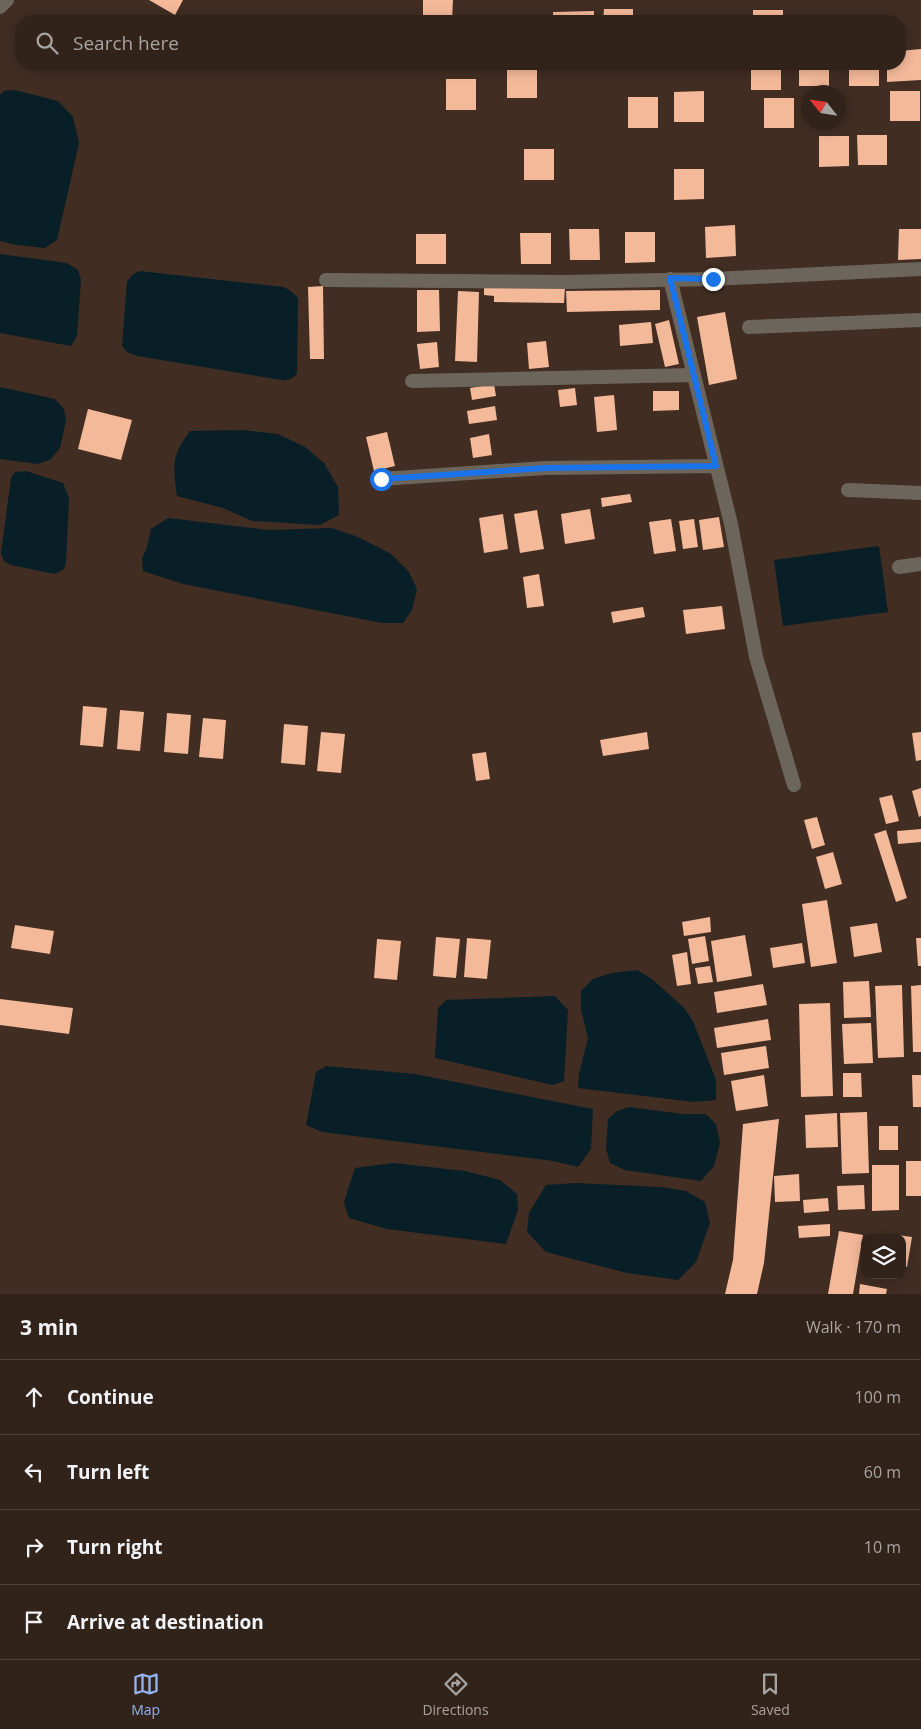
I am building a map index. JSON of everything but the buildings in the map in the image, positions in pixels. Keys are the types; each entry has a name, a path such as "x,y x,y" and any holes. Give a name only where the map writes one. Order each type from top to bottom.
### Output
{"street":[{"path":"0,7 7,0"},
{"path":"326,280 564,282 670,278 713,279 921,269"},
{"path":"670,278 731,524 756,657 794,785"},
{"path":"749,327 921,320"},
{"path":"412,381 693,375"},
{"path":"381,479 546,468 716,466"},
{"path":"848,490 921,492"},
{"path":"899,567 921,564"}],"water":[{"path":"15,90 58,101 73,117 79,143 57,240 45,248 0,241 0,95 4,91"},
{"path":"0,254 67,263 78,270 81,280 77,336 71,346 0,333"},
{"path":"140,271 284,287 292,292 298,298 297,373 290,379 281,380 137,356 127,352 122,346 127,282 132,275"},
{"path":"0,387 55,399 64,409 66,420 60,448 50,460 38,464 0,459"},
{"path":"242,430 278,434 305,447 324,463 338,487 339,515 320,525 252,521 223,508 177,496 174,469 176,455 190,431"},
{"path":"26,471 63,483 69,498 66,562 64,569 55,574 11,565 4,561 1,553 11,478 15,472"},
{"path":"168,518 268,530 332,528 358,537 391,554 409,572 417,589 412,610 403,623 382,623 183,584 143,571 142,559 151,529"},
{"path":"879,546 888,612 783,626 774,560"},
{"path":"637,970 652,979 684,1008 693,1021 716,1080 716,1100 694,1102 578,1088 579,1074 588,1038 581,1010 581,991 593,979 612,973"},
{"path":"555,996 568,1010 564,1081 553,1085 435,1058 438,1008 446,1000"},
{"path":"326,1066 415,1074 593,1109 591,1149 578,1167 553,1161 322,1132 306,1125 316,1072"},
{"path":"629,1107 683,1114 706,1114 716,1124 720,1143 714,1166 701,1181 625,1170 610,1163 606,1148 608,1119 617,1111"},
{"path":"393,1163 465,1171 500,1180 517,1194 518,1210 506,1244 387,1229 349,1218 344,1202 355,1168"},
{"path":"576,1183 661,1187 686,1191 705,1202 710,1223 696,1262 678,1280 627,1273 546,1252 527,1232 529,1213 546,1185"}],"route":[{"path":"381,479 546,468 716,466 670,278 713,279"}]}
